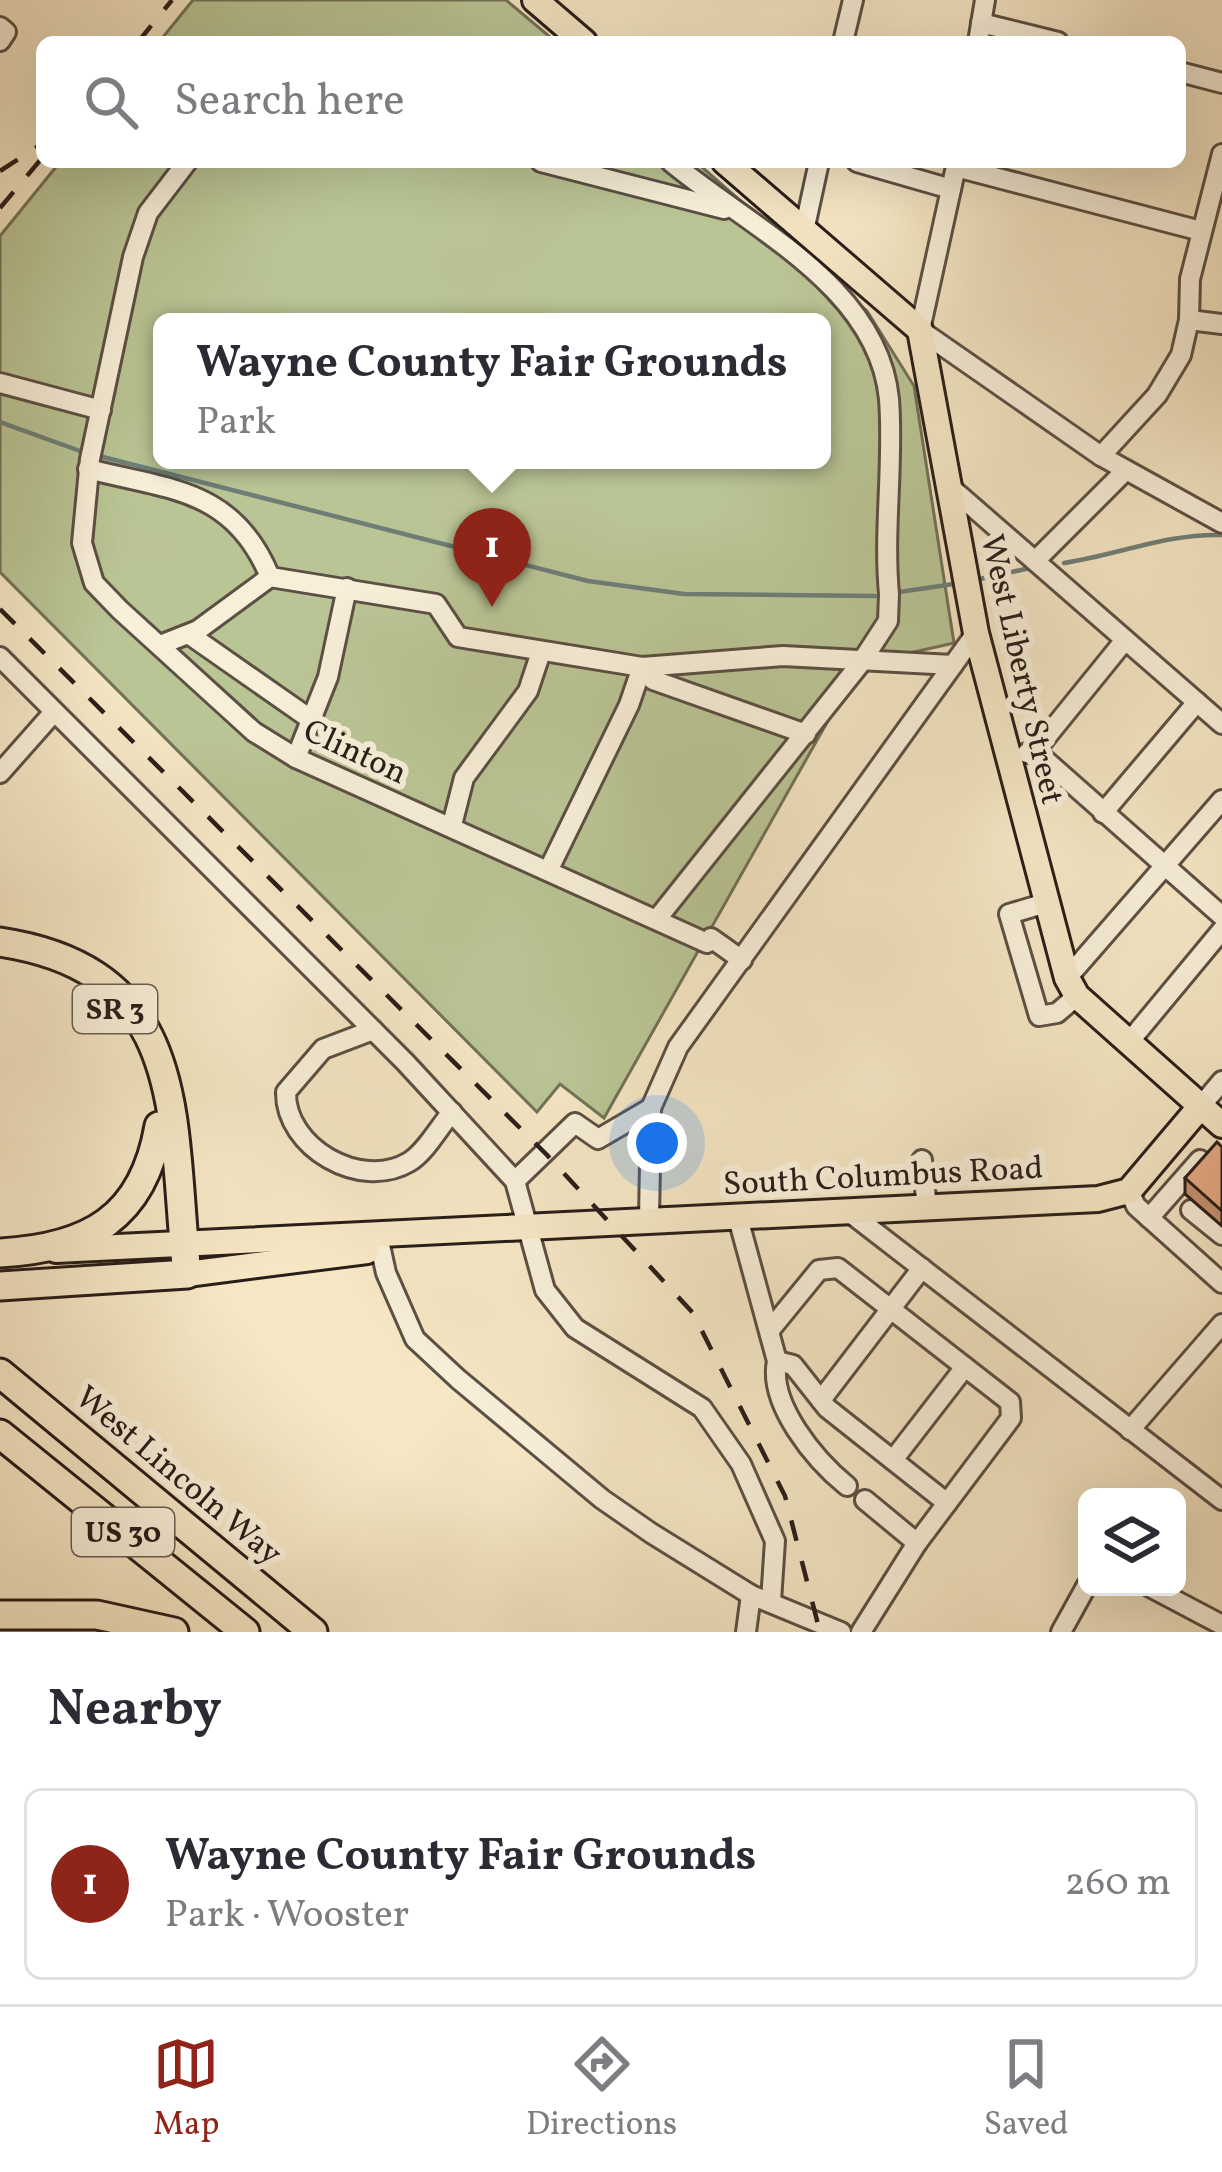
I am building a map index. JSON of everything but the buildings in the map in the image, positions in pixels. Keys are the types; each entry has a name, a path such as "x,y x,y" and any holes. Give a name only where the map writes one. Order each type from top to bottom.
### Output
{"highway":[{"path":"0,943 50,953 80,966 110,985 144,1022 168,1082 177,1245"},
{"name":"SR 3","path":"0,956 64,974 112,1006 146,1056 159,1126 148,1171 118,1214 82,1240 43,1251"},
{"path":"159,1126 181,1274"},
{"name":"South Columbus Road","path":"0,1253 43,1251"},
{"name":"South Columbus Road","path":"0,1286 181,1274"},
{"path":"0,1358 131,1466 173,1513"},
{"name":"West Lincoln Way","path":"0,1372 313,1632"},
{"name":"US 30","path":"0,1434 245,1632"},
{"path":"0,1616 97,1615 174,1632"}],"main road":[{"path":"535,0 571,36"},
{"path":"732,168 920,330"},
{"name":"West Liberty Street","path":"920,330 976,633 1072,987"},
{"path":"1072,987 1222,1125"},
{"path":"1130,1191 1200,1107"},
{"name":"South Columbus Road","path":"181,1274 379,1243 649,1219 1098,1199 1130,1191"},
{"name":"South Columbus Road","path":"43,1251 379,1243"}],"street":[{"path":"844,36 853,0"},
{"path":"986,0 979,32 1011,36"},
{"path":"0,27 6,32 0,41"},
{"path":"1186,74 1222,83"},
{"path":"1101,456 1156,395 1180,355 1189,320 1190,279 1222,154"},
{"name":"Clinton","path":"182,168 148,213 89,464 82,542 94,583 254,732 296,758 707,943 711,938 742,960"},
{"path":"565,168 729,210"},
{"path":"657,919 806,734 888,621 889,402 872,339 836,290 678,168"},
{"path":"804,231 818,168"},
{"path":"881,168 951,189"},
{"name":"West Liberty Street","path":"920,330 955,168"},
{"path":"967,168 1202,231"},
{"path":"729,210 751,185"},
{"path":"1189,320 1222,325"},
{"path":"920,330 1101,456 1222,523"},
{"path":"0,383 101,410"},
{"path":"89,464 210,500 255,542 270,577"},
{"path":"1035,561 1126,470"},
{"path":"950,487 1222,724"},
{"path":"160,646 190,635 270,577 436,604 458,637 540,655 642,667 784,656 860,664 953,665"},
{"path":"296,758 314,721 347,588"},
{"path":"649,1219 651,1108 678,1047 976,633"},
{"path":"190,635 314,721"},
{"path":"1008,757 1035,752 1126,640"},
{"path":"452,825 464,778 528,692 540,655"},
{"path":"1,662 373,1030 515,1181 536,1268 557,1309 574,1328 702,1408 741,1464 775,1541 771,1601"},
{"path":"642,667 652,680 806,734"},
{"path":"548,871 629,705 642,667"},
{"path":"1103,813 1197,702"},
{"path":"0,773 54,712"},
{"path":"1035,752 1222,916"},
{"path":"1046,903 1009,914 1039,1016 1058,1013 1072,987 1222,800"},
{"path":"1129,1042 1222,930"},
{"path":"373,1030 323,1049 286,1092 286,1116 299,1136 341,1166 380,1173 412,1161 452,1112"},
{"path":"1200,1107 1222,1081"},
{"path":"515,1181 575,1123 598,1139 651,1108"},
{"path":"922,1160 926,1208"},
{"path":"1149,1218 1200,1160"},
{"path":"1130,1191 1149,1218 1222,1282"},
{"path":"1191,1210 1222,1235"},
{"path":"849,1212 1222,1500"},
{"path":"738,1218 777,1361 773,1380 817,1461 847,1486"},
{"path":"379,1243 415,1339 602,1499 751,1594 841,1632"},
{"path":"770,1330 828,1265 891,1309 1015,1410 917,1543 861,1632"},
{"path":"821,1400 922,1268"},
{"path":"1130,1430 1222,1324"},
{"path":"777,1361 793,1365 821,1400 947,1503"},
{"path":"893,1460 965,1367"},
{"path":"865,1500 917,1543"},
{"path":"746,1632 751,1594"},
{"path":"1061,1632 1081,1596"},
{"path":"1167,1596 1222,1625"}],"green space":[{"path":"193,0 506,0 549,36 164,36"},
{"path":"55,168 703,168 867,311 914,386 954,643 860,664 604,1118 560,1084 537,1112 0,572 0,236"}],"waterway":[{"path":"0,422 80,451"},
{"path":"103,457 588,581 684,594 875,596"},
{"path":"1064,563 1163,541 1222,535"},
{"path":"980,579 1030,568"},
{"path":"899,592 954,584"}],"railway":[{"path":"143,36 172,0"},
{"path":"0,171 36,148"},
{"path":"0,208 36,165"},
{"path":"0,609 546,1154 693,1313 785,1496 820,1632"}],"place":[{"name":"Wayne County Fair Grounds","path":"492,607"}]}
